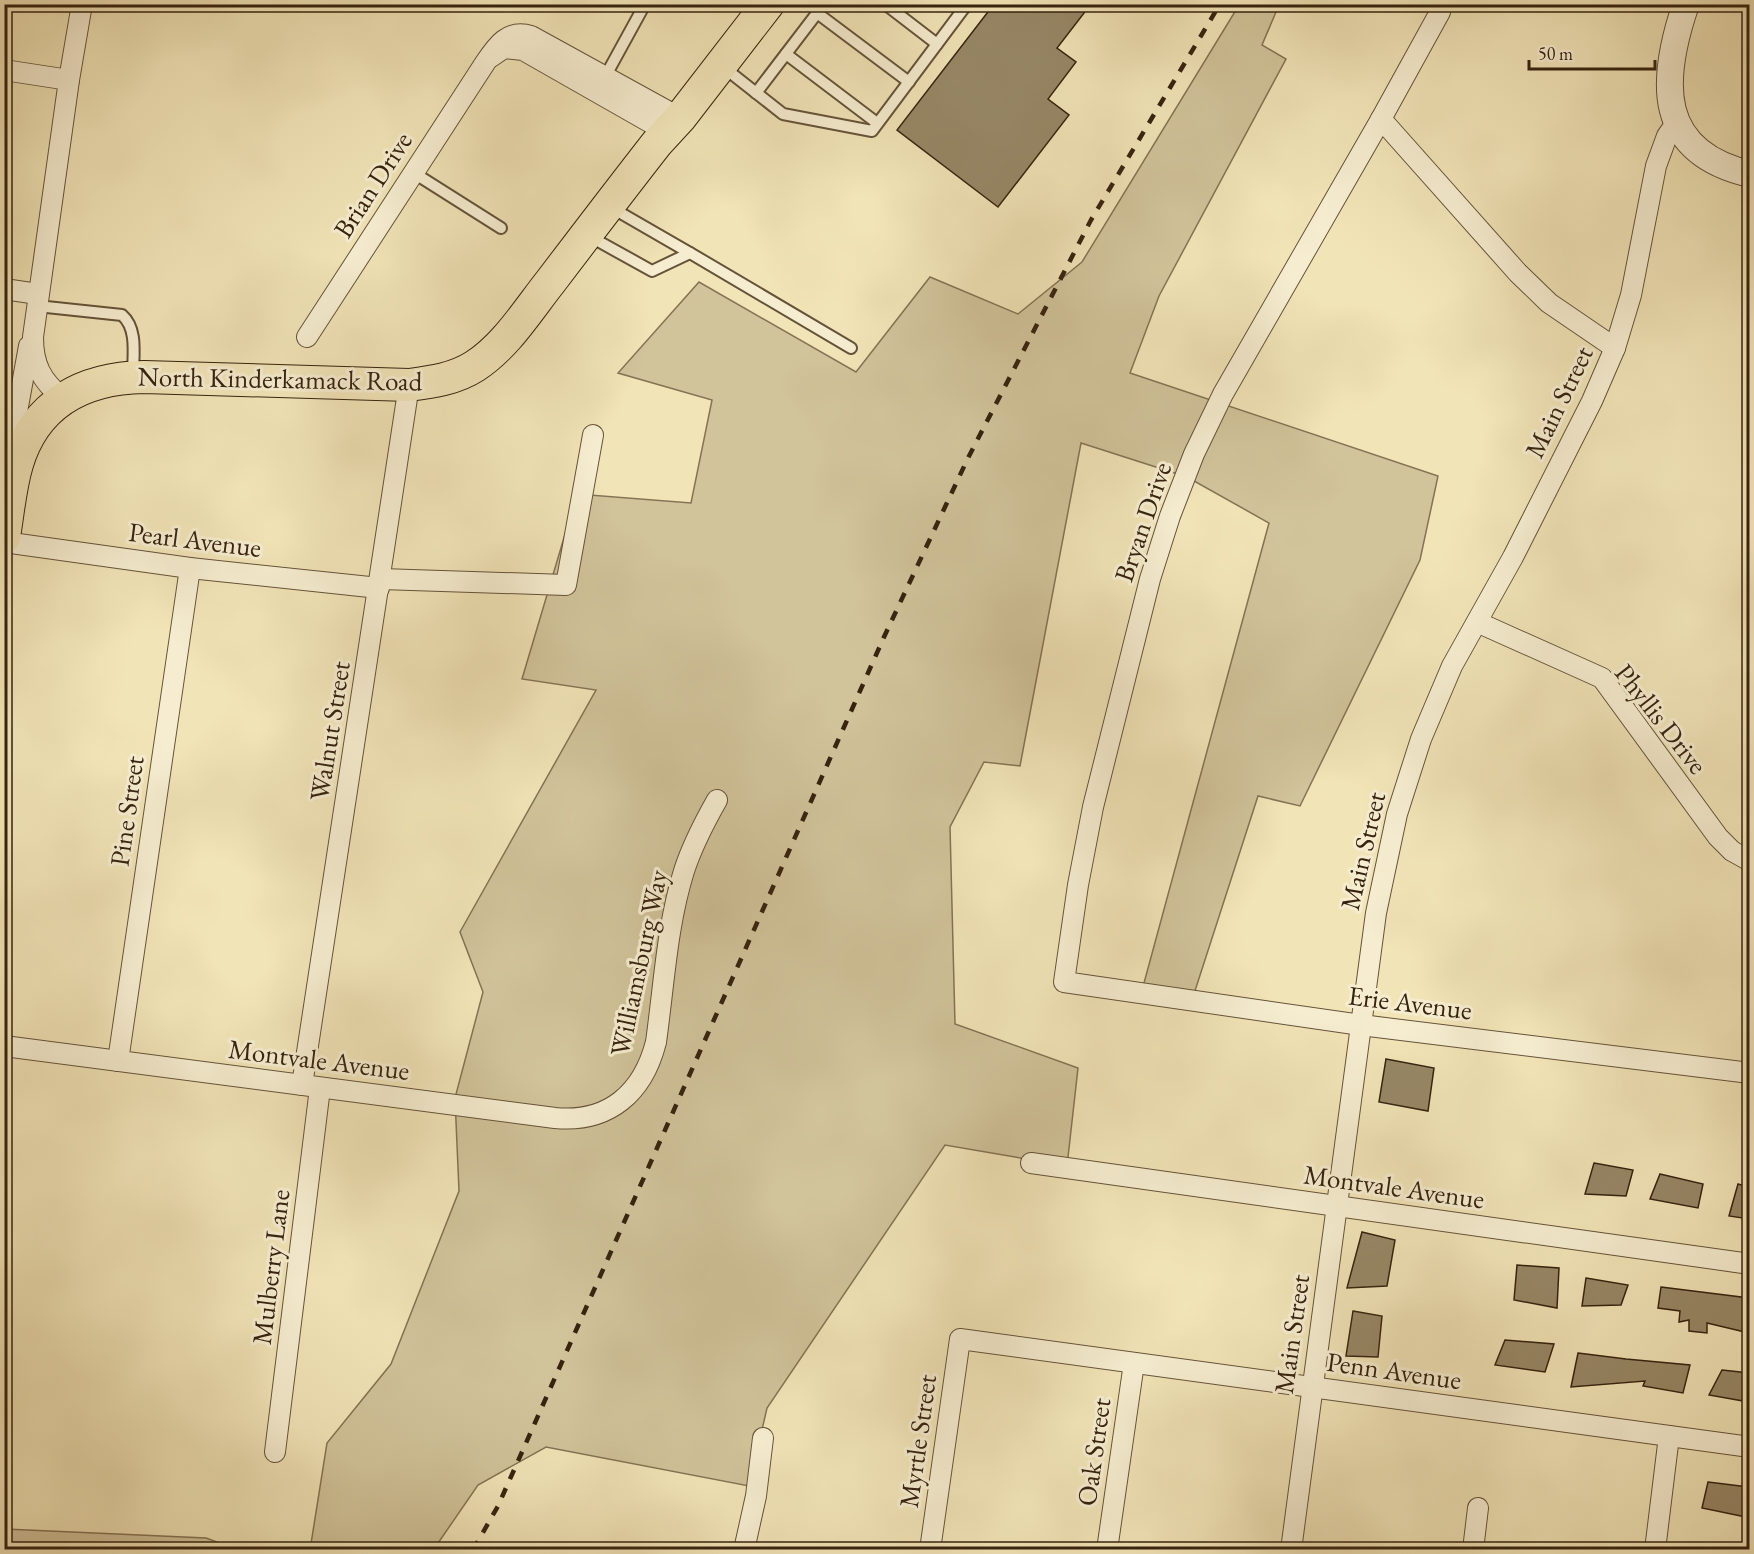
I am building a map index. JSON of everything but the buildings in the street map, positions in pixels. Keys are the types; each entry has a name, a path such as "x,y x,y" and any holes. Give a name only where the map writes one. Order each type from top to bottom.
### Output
{"main road":[{"name":"North Kinderkamack Road","path":"4,537 17,463 30,437 47,413 63,398 80,388 100,381 133,377 409,386 433,382 474,367 491,354 522,318 768,4"}],"street":[{"path":"63,398 44,380 37,367 33,353 33,337 82,4"},
{"path":"1686,4 1671,65 1670,95 1677,122 1684,136 1709,159 1725,167 1749,174"},
{"name":"Bryan Drive","path":"1064,982 1078,885 1093,807 1150,579 1170,516 1194,454 1223,394 1440,12"},
{"name":"Brian Drive","path":"307,337 495,47 504,39 522,33 531,36 605,77 673,125"},
{"name":"Brian Drive","path":"485,63 495,52 504,48 523,50 673,125"},
{"path":"4,70 69,80"},
{"path":"1381,119 1518,273 1549,303 1615,348"},
{"name":"Main Street","path":"1291,1550 1376,913 1397,814 1421,739 1452,666 1529,525 1592,401 1615,348 1631,295 1656,166 1664,142 1677,122"},
{"path":"4,289 37,305"},
{"path":"13,483 17,412 37,305"},
{"name":"Walnut Street","path":"311,1087 409,386"},
{"name":"Pearl Avenue","path":"4,542 190,568 380,583 566,585 593,435"},
{"name":"Pine Street","path":"118,1061 190,568"},
{"name":"Phyllis Drive","path":"1477,622 1602,678 1718,837 1732,851 1749,861"},
{"name":"Williamsburg Way","path":"623,1099 638,1084 651,1060 656,1042 675,910 685,870 700,832 717,800"},
{"name":"Erie Avenue","path":"1064,982 1361,1025 1749,1073"},
{"name":"Montvale Avenue","path":"4,1046 566,1119 595,1114 623,1099"},
{"name":"Mulberry Lane","path":"275,1452 311,1087"},
{"name":"Montvale Avenue","path":"1031,1163 1749,1264"},
{"name":"Penn Avenue","path":"960,1339 1749,1447"},
{"name":"Myrtle Street","path":"930,1550 960,1339"},
{"name":"Oak Street","path":"1107,1550 1134,1363"},
{"path":"1655,1550 1669,1436"},
{"path":"744,1550 756,1496 763,1438"},
{"path":"1473,1550 1478,1508"}],"lane":[{"path":"605,77 645,4"},
{"path":"885,4 937,44"},
{"path":"721,65 783,114 872,131 967,4"},
{"path":"756,93 820,9 909,82"},
{"path":"786,54 877,123"},
{"path":"414,173 501,228"},
{"path":"608,206 851,348"},
{"path":"586,235 652,271 690,253"},
{"path":"37,305 122,315 128,320 132,329 133,377"}],"shaded area":[{"path":"1239,5 1279,5 1262,45 1286,59 1159,296 1130,373 1438,476 1420,560 1300,806 1258,796 1193,997 1141,994 1269,523 1187,477 1081,443 1020,766 984,762 950,827 955,1024 1078,1068 1067,1166 945,1145 767,1408 749,1486 546,1447 478,1485 434,1549 310,1550 327,1443 391,1364 459,1191 455,1098 483,992 460,932 596,690 522,679 577,494 691,503 712,400 618,373 699,282 856,372 930,277 1018,314 1082,262"},
{"path":"5,1529 206,1538 236,1549 5,1549"}],"railway":[{"path":"473,1550 498,1506 884,637 968,458 1091,220 1220,4"}]}
